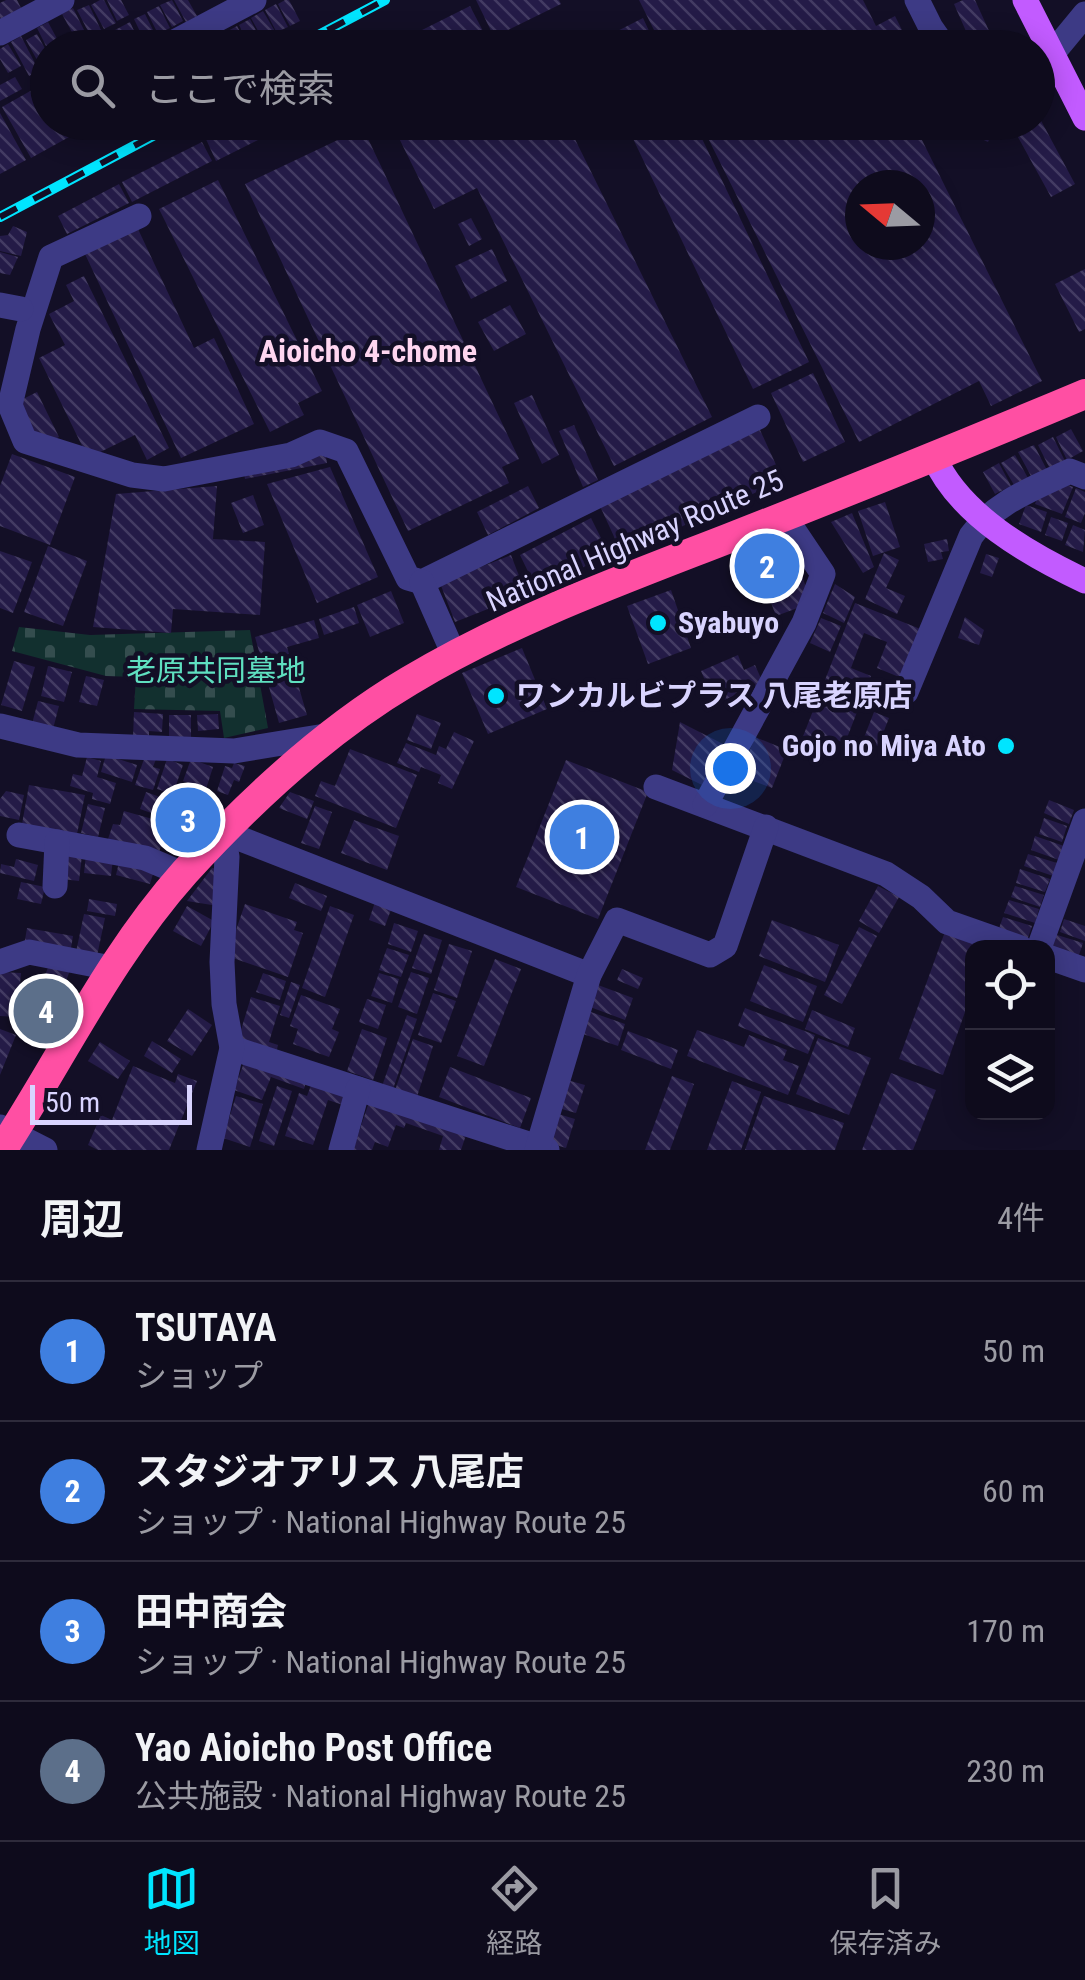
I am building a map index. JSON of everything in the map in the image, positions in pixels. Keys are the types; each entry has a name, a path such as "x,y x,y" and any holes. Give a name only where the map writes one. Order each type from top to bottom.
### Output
{"highway":[{"name":"National Highway Route 25","path":"5,1137 124,947 184,874 223,832 333,734 408,681 552,607 1085,394"}],"main road":[{"path":"1025,0 1036,30"},
{"path":"1055,72 1085,118"},
{"path":"934,457 941,474 1011,542 1085,581"}],"street":[{"path":"0,33 33,7 62,0"},
{"path":"190,30 221,8 254,0"},
{"path":"917,0 932,30"},
{"path":"1055,46 1085,14"},
{"path":"138,216 51,256 10,405 25,441 132,475 164,479 290,455 320,442 346,451 408,578 422,582 758,417"},
{"path":"0,392 11,307 39,251"},
{"path":"906,692 971,536 984,518 996,508 1070,471 1085,477"},
{"path":"706,805 804,623 823,574 784,516"},
{"path":"422,582 455,657"},
{"path":"0,726 78,745 234,751 333,734"},
{"path":"656,787 886,874 921,897 947,922 998,940"},
{"path":"1042,940 1080,852 1085,820"},
{"path":"232,1048 541,1149 589,975 616,920 710,955 725,946 766,826"},
{"path":"223,832 589,975"},
{"path":"209,1150 232,1048 222,962 228,858 223,832"},
{"path":"19,834 145,858 184,874"},
{"path":"55,886 57,842"},
{"path":"0,962 30,952 111,968"},
{"path":"1055,959 1085,970"},
{"path":"341,1150 358,1088"},
{"path":"5,1137 45,1150"}],"green space":[{"name":"老原共同墓地","path":"19,627 90,635 250,630 268,728 224,738 220,711 134,709 136,677 106,676 12,651"}],"building":[{"path":"17,0 21,8 0,19 0,3"},
{"path":"104,0 116,23 104,29 91,5"},
{"path":"107,0 121,0 129,15 117,21"},
{"path":"172,0 183,21 172,27 160,5"},
{"path":"174,0 188,0 197,16 186,22"},
{"path":"289,0 300,21 290,26 278,4"},
{"path":"476,0 559,0 561,4 508,30 491,30"},
{"path":"639,0 863,0 876,26 895,16 902,30 654,30"},
{"path":"975,0 989,30 965,30 954,4"},
{"path":"276,4 288,27 275,30 265,10"},
{"path":"89,5 101,30 87,30 77,10"},
{"path":"159,6 170,28 156,30 147,12"},
{"path":"470,6 482,30 422,30"},
{"path":"73,8 84,30 71,30 62,14"},
{"path":"263,11 274,30 258,30 251,18"},
{"path":"145,14 153,30 139,30 134,19"},
{"path":"643,18 649,30 619,30"},
{"path":"250,19 256,30 242,30 239,25"},
{"path":"48,22 52,30 38,30"},
{"path":"130,22 134,30 115,30"},
{"path":"21,36 30,54 30,76 29,76 11,42"},
{"path":"8,44 21,66 8,73 0,59 0,49"},
{"path":"15,77 22,89 0,101 0,85"},
{"path":"30,91 30,140 64,140 31,158 2,107"},
{"path":"0,113 26,160 0,174"},
{"path":"206,140 258,140 216,161"},
{"path":"338,140 369,140 519,459 502,467 509,483 408,531 245,184"},
{"path":"400,140 575,140 712,417 614,466 477,188 434,209"},
{"path":"634,140 703,140 809,362 753,389"},
{"path":"709,140 922,140 1042,381 991,406 979,381 859,442"},
{"path":"1020,140 1051,140 1075,184 1051,197"},
{"path":"202,142 212,161 132,202 122,182"},
{"path":"218,180 322,391 298,403 304,415 270,432 159,209"},
{"path":"119,184 129,203 67,234 58,216"},
{"path":"471,218 482,239 469,246 458,224"},
{"path":"13,226 27,232 21,256 0,251 0,236 8,235"},
{"path":"138,229 194,348 214,338 254,424 181,458 85,254"},
{"path":"492,249 507,281 471,299 455,266"},
{"path":"0,252 18,257 10,275 0,273"},
{"path":"1085,269 1085,329 1079,332 1055,284"},
{"path":"84,276 169,448 147,460 135,435 88,458 39,358 65,345 49,314 74,301 66,285"},
{"path":"510,305 526,334 494,351 478,322"},
{"path":"813,373 845,442 803,462 771,393"},
{"path":"37,392 59,437 50,442 30,434 15,403"},
{"path":"532,395 559,455 542,464 514,403"},
{"path":"574,425 598,480 583,487 559,431"},
{"path":"1071,429 1083,451 1067,460 1056,437"},
{"path":"760,430 783,480 622,554 599,504"},
{"path":"1053,437 1065,461 1050,469 1038,445"},
{"path":"1034,445 1047,470 1032,478 1018,452"},
{"path":"325,451 327,463 245,479 243,467"},
{"path":"12,454 75,477 50,545 0,526 0,486"},
{"path":"1015,455 1028,478 1014,485 1001,463"},
{"path":"999,463 1011,486 995,494 983,472"},
{"path":"330,467 378,577 317,603 267,484"},
{"path":"1065,484 1073,487 1062,514 1035,504 1038,496"},
{"path":"217,486 213,539 265,542 260,615 173,609 171,633 93,627 116,494"},
{"path":"528,486 539,508 488,535 477,512"},
{"path":"1076,488 1085,492 1081,523 1065,517"},
{"path":"253,495 264,525 243,533 231,503"},
{"path":"885,502 900,547 873,556 858,511"},
{"path":"1026,505 1047,512 1041,532 1019,524"},
{"path":"852,513 874,567 863,573 831,522"},
{"path":"1051,517 1068,523 1062,541 1045,535"},
{"path":"591,518 603,542 593,548 598,560 537,590 520,555"},
{"path":"1073,525 1085,530 1083,552 1065,545"},
{"path":"787,538 808,592 803,606 776,616 752,552"},
{"path":"947,539 949,551 941,552 943,559 928,562 924,544"},
{"path":"48,546 87,561 63,626 24,612"},
{"path":"0,551 32,562 13,613 0,608"},
{"path":"884,553 899,560 886,588 905,596 897,614 865,599"},
{"path":"986,554 999,558 992,577 980,573"},
{"path":"511,555 526,594 455,622 440,583"},
{"path":"835,584 855,597 844,623 823,613"},
{"path":"671,590 691,648 648,664 627,606"},
{"path":"391,591 404,623 370,637 357,605"},
{"path":"855,603 923,630 904,679 877,668 887,642 864,633 851,668 871,676 845,743 826,736 819,751 800,744"},
{"path":"354,607 359,623 324,635 319,619"},
{"path":"965,617 984,630 979,645 958,638"},
{"path":"821,618 841,626 830,652 810,643"},
{"path":"314,620 319,638 287,647 307,715 279,723 255,637"},
{"path":"522,648 547,709 488,734 462,673"},
{"path":"738,655 744,670 755,665 763,683 715,704 701,671"},
{"path":"14,661 35,667 22,711 1,705"},
{"path":"48,666 72,672 64,702 41,696"},
{"path":"86,676 104,680 97,706 79,702"},
{"path":"38,701 59,706 53,729 32,724"},
{"path":"134,712 163,714 162,732 149,731 149,738 133,737"},
{"path":"874,712 889,718 878,746 863,740"},
{"path":"218,714 219,729 198,731 197,715"},
{"path":"417,714 441,723 431,749 407,740"},
{"path":"169,715 191,715 191,738 169,738"},
{"path":"680,722 723,744 702,785 672,770"},
{"path":"454,732 474,741 452,789 438,783 441,775 397,763 406,743 436,755 439,746 446,749"},
{"path":"755,737 787,750 772,788 740,776"},
{"path":"350,749 417,775 396,828 315,796 321,781 335,786"},
{"path":"106,755 137,765 132,782 101,772"},
{"path":"145,756 156,759 153,767 160,769 153,790 135,785"},
{"path":"87,757 101,761 97,777 116,783 110,804 92,799 93,793 70,786 73,774 82,776"},
{"path":"167,759 183,765 173,794 157,789"},
{"path":"191,759 213,767 206,789 183,781"},
{"path":"566,760 648,792 598,919 516,887"},
{"path":"234,763 245,766 239,782 234,780 228,795 217,791 225,766 232,768"},
{"path":"29,785 85,795 77,834 22,824"},
{"path":"6,791 24,795 19,820 0,816 0,799"},
{"path":"146,792 174,802 168,819 140,809"},
{"path":"290,792 314,801 307,819 279,808"},
{"path":"189,797 206,808 188,835 171,823"},
{"path":"1049,800 1074,810 1069,824 1044,813"},
{"path":"88,804 105,808 98,837 81,833"},
{"path":"315,806 332,812 319,849 301,843"},
{"path":"124,811 167,823 159,853 108,839 113,824 120,825"},
{"path":"1044,818 1067,826 1062,842 1039,834"},
{"path":"354,820 399,836 387,870 341,853"},
{"path":"1035,836 1064,846 1059,860 1031,850"},
{"path":"65,853 82,855 79,881 62,879"},
{"path":"1028,854 1057,863 1053,876 1024,866"},
{"path":"86,855 113,858 111,876 84,873"},
{"path":"120,858 155,867 150,884 116,875"},
{"path":"16,859 38,865 34,881 0,873 1,864 14,867"},
{"path":"212,868 224,870 218,906 187,901"},
{"path":"1020,869 1050,879 1045,892 1016,883"},
{"path":"21,882 45,887 41,904 17,899"},
{"path":"295,883 327,896 321,911 289,898"},
{"path":"878,886 899,897 879,933 859,921"},
{"path":"1015,886 1044,895 1040,907 1011,897"},
{"path":"89,899 117,904 115,916 87,911"},
{"path":"1009,900 1039,909 1035,923 1004,913"},
{"path":"375,902 392,907 385,926 369,920"},
{"path":"245,904 297,922 294,930 303,933 288,977 227,956"},
{"path":"187,906 214,921 201,946 173,931"},
{"path":"330,906 354,915 325,997 302,988"},
{"path":"84,914 105,918 97,956 76,952"},
{"path":"1003,917 1032,926 1027,940 998,931"},
{"path":"1064,919 1085,926 1085,941 1060,932"},
{"path":"772,920 839,945 825,982 759,956"},
{"path":"394,923 418,931 411,952 388,944"},
{"path":"947,926 974,940 965,940 965,1012 943,1075 899,1059"},
{"path":"859,927 877,936 842,1004 824,995"},
{"path":"27,928 73,936 70,954 24,946"},
{"path":"424,934 442,940 431,974 412,968"},
{"path":"1054,934 1083,943 1078,958 1055,951"},
{"path":"449,944 472,951 457,998 434,990"},
{"path":"387,948 409,955 401,977 379,970"},
{"path":"495,959 521,969 484,1066 457,1056"},
{"path":"50,962 70,970 62,993 41,986"},
{"path":"764,965 817,986 803,1022 750,1001"},
{"path":"622,969 643,978 638,989 617,980"},
{"path":"0,972 21,973 17,1017 0,1016"},
{"path":"411,972 429,978 417,1014 398,1007"},
{"path":"263,973 286,981 280,1000 256,992"},
{"path":"379,973 399,979 392,1003 371,996"},
{"path":"291,982 300,985 289,1018 280,1015"},
{"path":"598,985 633,998 625,1020 590,1007"},
{"path":"33,988 61,999 39,1040 27,1035 25,1009"},
{"path":"433,993 456,1001 441,1043 418,1035"},
{"path":"301,995 340,1009 332,1029 339,1032 329,1057 293,1044 298,1029 290,1026"},
{"path":"251,997 280,1006 269,1042 278,1045 276,1054 237,1043"},
{"path":"367,999 386,1005 378,1029 359,1022"},
{"path":"745,1008 815,1035 808,1054 738,1026"},
{"path":"188,1009 212,1025 192,1056 167,1041"},
{"path":"812,1010 855,1028 848,1047 805,1029"},
{"path":"588,1011 625,1024 618,1046 580,1033"},
{"path":"407,1015 417,1019 392,1092 381,1089"},
{"path":"0,1029 16,1035 0,1075"},
{"path":"362,1029 387,1038 373,1080 347,1071"},
{"path":"697,1030 744,1047 749,1035 787,1050 783,1060 799,1066 788,1095 687,1056"},
{"path":"628,1031 678,1050 671,1069 621,1050"},
{"path":"818,1038 871,1058 849,1115 796,1094"},
{"path":"413,1039 433,1046 416,1100 394,1093"},
{"path":"152,1041 181,1059 172,1073 144,1056"},
{"path":"100,1042 130,1061 118,1079 88,1061"},
{"path":"246,1057 307,1079 304,1089 271,1077 262,1100 234,1090"},
{"path":"133,1066 175,1083 178,1074 197,1081 169,1150 98,1150 88,1145 101,1115 112,1120"},
{"path":"450,1067 531,1098 520,1128 439,1097"},
{"path":"891,1073 936,1090 913,1150 862,1150"},
{"path":"672,1076 694,1084 670,1150 645,1150"},
{"path":"313,1080 351,1093 346,1106 328,1100 313,1145 285,1136 299,1093 307,1096"},
{"path":"567,1080 585,1085 576,1113 558,1108"},
{"path":"732,1081 761,1092 741,1150 707,1150"},
{"path":"277,1086 292,1091 274,1146 259,1141"},
{"path":"236,1096 263,1104 250,1147 223,1138"},
{"path":"764,1096 844,1123 835,1150 745,1150"},
{"path":"370,1099 468,1129 461,1150 439,1150 443,1136 406,1123 404,1128 396,1125 388,1147 375,1142 372,1150 353,1150"},
{"path":"555,1113 575,1119 566,1148 546,1142"}],"railway":[{"path":"328,30 385,0"},
{"path":"0,217 145,140"}],"place":[{"name":"スタジオアリス 八尾店","path":"767,566"},
{"name":"Syabuyo","path":"658,623"},
{"name":"ワンカルビプラス 八尾老原店","path":"496,696"},
{"name":"Gojo no Miya Ato","path":"1006,746"},
{"name":"田中商会","path":"188,820"},
{"name":"TSUTAYA","path":"582,837"},
{"name":"Yao Aioicho Post Office","path":"46,1011"}],"district":[{"name":"Aioicho 4-chome","path":"368,351"}]}
